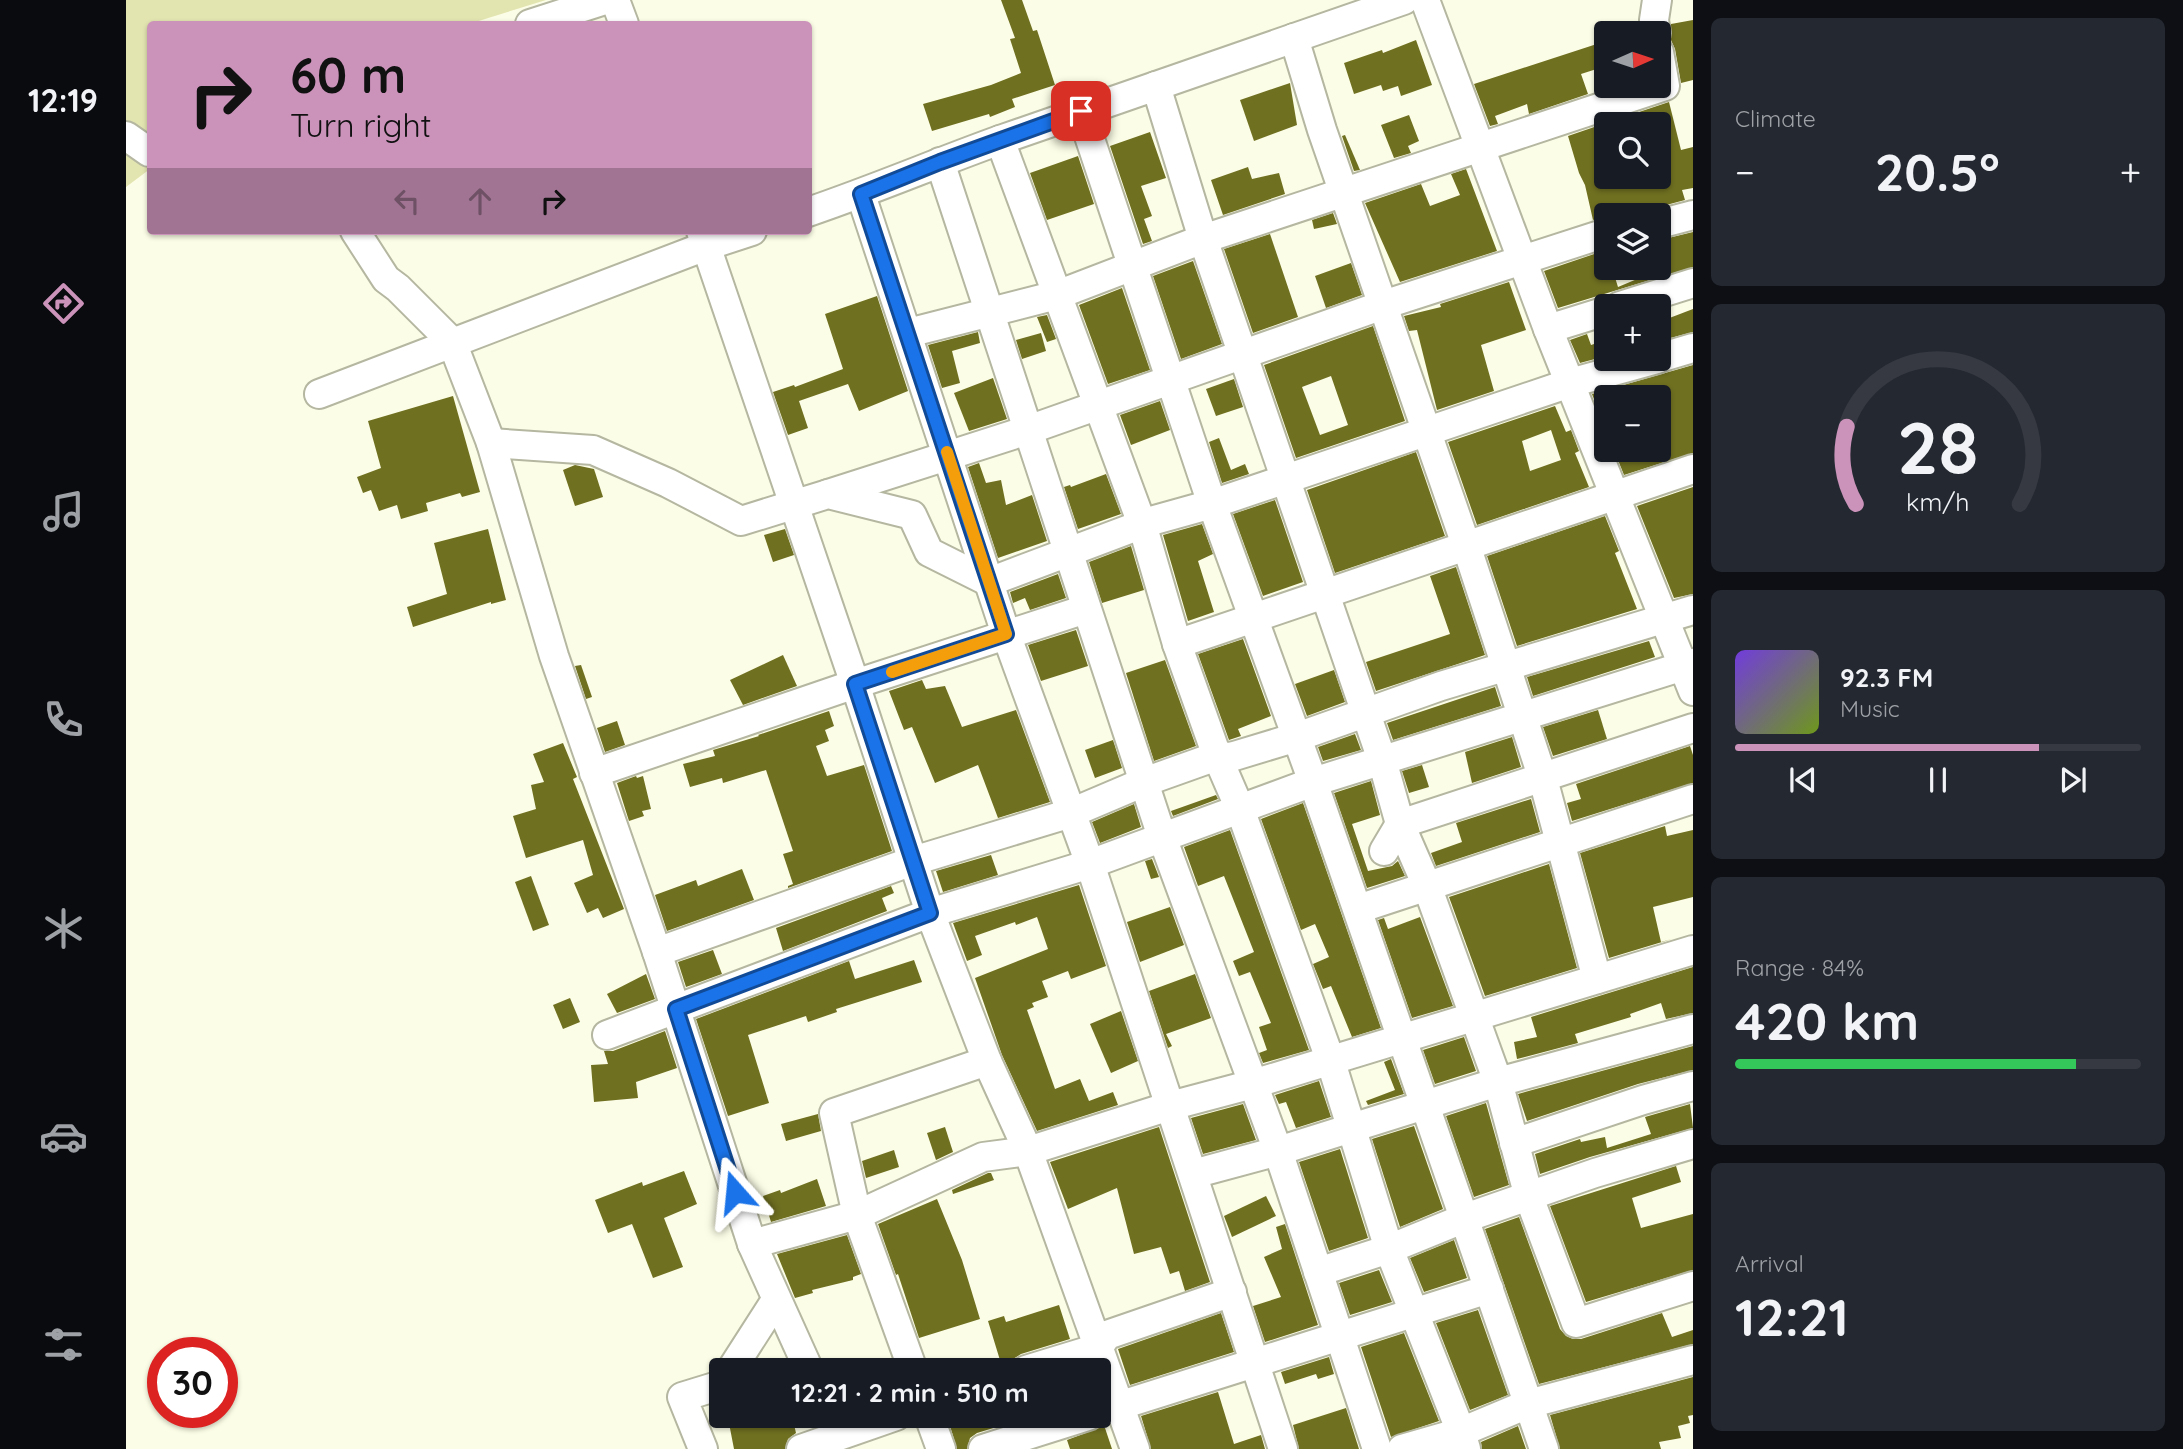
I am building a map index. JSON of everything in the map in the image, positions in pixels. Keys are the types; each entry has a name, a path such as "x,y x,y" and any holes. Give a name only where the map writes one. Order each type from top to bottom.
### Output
{"street":[{"path":"539,21 605,0"},
{"path":"615,0 623,21"},
{"path":"812,211 1081,111 1404,0"},
{"path":"607,1035 930,913 1090,864 1313,782 1522,716 1689,674 1664,620 1548,329 1425,0"},
{"path":"1654,21 1657,0"},
{"path":"1294,38 1343,191 1466,545 1543,779 1597,979"},
{"path":"1156,86 1203,239 1382,761 1400,824 1427,886 1498,1082 1529,1197 1576,1323 1693,1286"},
{"path":"908,333 1057,295 1203,239 1628,98"},
{"path":"1081,111 1212,504 1358,909 1544,1449"},
{"path":"126,136 142,154"},
{"path":"1000,140 1142,524 1177,644 1217,756 1240,809 1330,1059 1390,1250 1464,1441"},
{"path":"940,162 1161,837 1278,1151 1377,1449"},
{"path":"861,194 1006,634 1090,864 1283,1449"},
{"path":"1671,221 1693,215"},
{"path":"358,235 386,279 452,342 491,443 554,656 657,952 752,1244 803,1358"},
{"path":"319,394 704,239 728,235"},
{"path":"491,443 593,450 668,483 741,521 1028,430 1382,305 1594,237"},
{"path":"704,239 930,913 987,1061 1028,1151 1100,1358"},
{"path":"1658,294 1693,283"},
{"path":"1548,329 1594,314"},
{"path":"1671,354 1693,348"},
{"path":"828,494 912,515 929,552 989,582 1142,524 1212,504 1612,371"},
{"path":"1177,644 1693,469"},
{"path":"594,773 1086,609"},
{"path":"657,952 913,861 1071,813 1144,782 1217,756 1231,757 1297,737 1441,686 1693,610"},
{"path":"1384,851 1400,824 1693,728"},
{"path":"1358,909 1693,799"},
{"path":"752,1244 857,1215 983,1157 1028,1151 1693,950"},
{"path":"1193,1174 1278,1151 1498,1082 1693,1029"},
{"path":"909,1358 857,1215 834,1113 987,1061"},
{"path":"1514,1143 1693,1086"},
{"path":"1318,1272 1390,1250 1465,1218 1595,1173 1693,1144"},
{"path":"1111,1408 1489,1289"},
{"path":"1065,1358 1098,1348 1107,1335 1232,1292"},
{"path":"739,1358 776,1300"},
{"path":"1402,1449 1464,1441 1528,1404 1693,1360"},
{"path":"703,1449 682,1397 709,1389"},
{"path":"1111,1413 1135,1449"},
{"path":"801,1449 831,1434 853,1428"},
{"path":"933,1428 941,1449"},
{"path":"983,1449 1050,1428"}],"green space":[{"path":"126,0 546,0 479,21 147,21 147,171 126,187"}],"building":[{"path":"1001,0 1022,0 1033,31 1037,30 1055,85 1012,99 1015,107 990,117 989,114 932,131 923,104 991,85 1021,73 1010,39 1015,38"},
{"path":"1693,20 1693,80 1681,83 1671,40 1671,24"},
{"path":"1416,40 1432,85 1401,96 1398,86 1383,91 1381,85 1354,94 1344,63 1382,50 1383,53"},
{"path":"1594,45 1594,70 1581,74 1588,94 1529,114 1527,104 1495,116 1498,124 1490,126 1474,84"},
{"path":"1290,83 1297,125 1254,141 1240,100"},
{"path":"1669,102 1681,150 1693,147 1693,188 1682,190 1685,200 1671,204 1594,203 1593,220 1585,185 1568,136 1594,127 1594,189 1671,189 1671,112 1639,112"},
{"path":"1409,115 1419,141 1408,146 1411,153 1394,158 1381,125"},
{"path":"1150,132 1166,178 1141,186 1152,216 1144,219 1152,241 1143,244 1110,146"},
{"path":"1345,135 1360,170 1354,171 1342,136"},
{"path":"1078,156 1094,204 1047,220 1030,173"},
{"path":"1248,167 1252,179 1279,173 1285,194 1223,215 1211,180"},
{"path":"1466,169 1497,251 1400,282 1365,203 1421,184 1430,206 1460,195 1451,174"},
{"path":"1333,213 1337,224 1314,229 1312,220"},
{"path":"1693,232 1693,267 1671,274 1671,237"},
{"path":"1270,234 1298,317 1253,333 1224,249"},
{"path":"1594,254 1594,280 1616,280 1618,287 1635,280 1650,280 1604,294 1594,294 1594,297 1558,308 1544,271"},
{"path":"1193,261 1222,344 1181,359 1153,276"},
{"path":"1351,263 1362,295 1326,308 1315,276"},
{"path":"1509,282 1526,330 1481,345 1494,391 1437,410 1417,330 1409,331 1404,316 1441,307 1440,304"},
{"path":"1122,288 1150,370 1108,384 1079,305"},
{"path":"877,296 908,391 859,411 848,384 799,401 808,428 788,435 773,392 794,385 795,387 843,369 825,314"},
{"path":"1693,309 1693,332 1671,338 1671,317"},
{"path":"1047,315 1056,339 1047,342 1037,317"},
{"path":"1373,326 1405,421 1296,458 1264,365","holes":["1331,376 1348,425 1320,435 1302,387"]},
{"path":"978,332 980,343 952,351 960,383 942,388 928,345"},
{"path":"1041,333 1046,351 1022,359 1016,340"},
{"path":"1587,334 1591,345 1594,344 1594,359 1580,363 1570,340"},
{"path":"1693,365 1693,453 1671,460 1671,385 1623,385"},
{"path":"993,378 1007,419 969,431 954,393"},
{"path":"1234,379 1243,407 1216,416 1206,389"},
{"path":"453,396 480,492 462,497 460,493 426,503 428,511 401,519 397,505 379,511 371,490 363,493 357,477 381,468 368,421"},
{"path":"1160,401 1170,430 1131,445 1120,415"},
{"path":"1555,406 1566,432 1571,430 1579,451 1575,453 1589,487 1477,525 1448,442","holes":["1551,430 1561,460 1530,471 1522,441"]},
{"path":"1219,438 1231,470 1245,464 1249,474 1222,483 1209,442"},
{"path":"1416,452 1445,536 1335,573 1307,490"},
{"path":"1619,462 1665,462 1624,475"},
{"path":"979,463 986,483 1001,480 1006,505 1032,495 1047,541 998,558 968,467"},
{"path":"575,465 594,469 603,497 575,506 563,470"},
{"path":"1106,474 1121,514 1078,529 1064,487"},
{"path":"1693,487 1693,594 1674,598 1637,506"},
{"path":"1275,500 1303,582 1263,596 1233,514"},
{"path":"1605,516 1619,551 1615,553 1637,609 1517,646 1487,556"},
{"path":"1202,524 1213,554 1198,561 1214,612 1188,621 1163,535"},
{"path":"488,529 506,600 491,602 413,627 407,607 447,594 434,543"},
{"path":"785,529 794,555 773,562 764,535"},
{"path":"1131,546 1144,590 1102,603 1089,562"},
{"path":"1456,567 1485,655 1376,691 1366,662 1450,634 1430,576"},
{"path":"1058,574 1066,598 1030,610 1025,598 1013,603 1010,592"},
{"path":"1076,630 1088,666 1041,681 1028,645"},
{"path":"1243,639 1271,716 1238,729 1241,736 1229,740 1198,654"},
{"path":"1649,641 1655,657 1533,696 1527,677"},
{"path":"783,655 797,686 743,705 730,680"},
{"path":"1165,660 1196,746 1154,761 1126,673"},
{"path":"581,665 592,697 586,699 575,666"},
{"path":"1334,670 1345,702 1307,716 1295,684"},
{"path":"922,680 926,689 945,686 962,727 1016,710 1050,802 998,818 978,765 935,783 912,727 904,730 889,691"},
{"path":"1495,687 1501,706 1393,740 1387,723"},
{"path":"1598,710 1607,739 1553,756 1543,727"},
{"path":"829,711 834,726 825,730 829,741 816,746 827,776 864,765 892,851 788,888 793,884 783,854 793,851 766,770 723,783 722,778 690,787 683,764 715,756 713,750"},
{"path":"617,721 625,745 605,752 597,728"},
{"path":"1355,734 1361,750 1323,761 1318,747"},
{"path":"1512,737 1521,767 1472,783 1465,752"},
{"path":"1113,740 1122,768 1095,778 1085,750"},
{"path":"563,743 577,777 573,779 624,909 603,918 598,908 587,913 574,883 593,875 583,840 526,858 513,816 536,809 531,785 544,782 533,754"},
{"path":"1690,746 1693,755 1693,783 1572,821 1567,803 1581,799 1576,784"},
{"path":"1422,765 1429,787 1409,793 1402,771"},
{"path":"643,776 651,809 642,811 644,816 629,821 617,783"},
{"path":"1371,781 1380,815 1352,824 1368,871 1392,866 1398,861 1405,876 1367,888 1334,793"},
{"path":"1216,795 1218,799 1173,816 1171,811"},
{"path":"1531,799 1540,832 1436,866 1431,853 1462,842 1456,823"},
{"path":"1303,803 1381,1028 1352,1037 1331,986 1323,989 1313,964 1329,957 1315,924 1301,930 1261,819"},
{"path":"1134,804 1141,827 1100,843 1092,822"},
{"path":"1665,826 1667,836 1693,830 1693,897 1653,907 1661,942 1672,939 1609,958 1580,853"},
{"path":"1230,830 1309,1050 1263,1063 1259,1053 1267,1050 1259,1027 1271,1023 1250,972 1239,976 1233,961 1254,952 1224,876 1198,886 1184,847"},
{"path":"991,855 998,875 943,892 936,871"},
{"path":"1152,859 1159,877 1151,879 1145,861"},
{"path":"1549,864 1577,968 1485,996 1449,897"},
{"path":"742,869 754,900 667,931 655,895 696,880 698,886"},
{"path":"531,876 549,925 533,931 515,882"},
{"path":"1079,885 1106,966 1071,979 1068,971 1042,981 1048,997 1032,1003 1034,1007 1027,1010 1055,1089 1080,1079 1089,1101 1113,1092 1118,1105 1037,1131 1002,1055 975,978 1048,949 1037,917 975,936 982,955 967,961 953,923"},
{"path":"891,886 894,893 882,898 887,911 783,951 776,928"},
{"path":"1170,907 1184,945 1140,962 1127,922"},
{"path":"1420,917 1453,1006 1412,1018 1378,920 1384,918 1388,929"},
{"path":"713,950 722,974 686,987 678,962"},
{"path":"914,960 922,982 836,1009 837,1012 808,1022 806,1016 748,1035 769,1103 728,1116 696,1019 849,961 855,979"},
{"path":"1693,967 1693,1013 1666,1019 1661,1003 1630,1014 1631,1017 1575,1034 1578,1043 1517,1059 1514,1042 1537,1037 1531,1017"},
{"path":"646,974 655,999 617,1013 607,994"},
{"path":"1195,974 1211,1018 1166,1034 1172,1046 1168,1048 1149,991"},
{"path":"570,998 580,1022 563,1029 553,1005"},
{"path":"1121,1011 1138,1061 1111,1073 1090,1024"},
{"path":"665,1031 677,1068 636,1082 638,1098 594,1102 591,1065 608,1064 604,1051 613,1051"},
{"path":"1464,1037 1476,1071 1435,1084 1423,1050"},
{"path":"1693,1046 1693,1070 1638,1084 1527,1121 1518,1094"},
{"path":"1391,1059 1404,1094 1368,1105 1366,1101 1395,1090 1384,1062"},
{"path":"1319,1081 1331,1117 1296,1128 1286,1102 1279,1104 1275,1095"},
{"path":"1486,1103 1509,1185 1474,1197 1446,1116"},
{"path":"1243,1104 1256,1140 1203,1154 1191,1118"},
{"path":"1690,1104 1693,1128 1540,1174 1535,1154 1580,1139 1581,1142 1605,1137 1607,1148 1651,1134 1645,1117"},
{"path":"818,1114 821,1131 786,1141 781,1124"},
{"path":"1414,1126 1443,1209 1400,1227 1372,1139"},
{"path":"945,1127 953,1152 936,1160 927,1133"},
{"path":"1159,1127 1210,1282 1185,1291 1179,1271 1170,1274 1161,1247 1134,1254 1117,1188 1068,1209 1050,1162"},
{"path":"1340,1149 1368,1238 1329,1251 1299,1162"},
{"path":"894,1150 899,1167 866,1178 862,1161"},
{"path":"1676,1166 1681,1182 1632,1198 1641,1228 1693,1214 1693,1270 1586,1302 1550,1206"},
{"path":"684,1171 697,1204 664,1218 683,1267 653,1278 632,1224 608,1233 595,1200 642,1182 643,1186"},
{"path":"991,1173 994,1180 953,1194 952,1190"},
{"path":"817,1179 826,1206 771,1222 763,1196 780,1190 781,1193"},
{"path":"1266,1196 1276,1216 1232,1237 1224,1216"},
{"path":"937,1199 962,1260 980,1319 919,1338 878,1224"},
{"path":"1519,1217 1560,1329 1566,1336 1581,1339 1662,1313 1672,1337 1693,1330 1693,1344 1539,1384 1485,1229"},
{"path":"1285,1224 1318,1325 1265,1342 1253,1306 1281,1297 1264,1257 1282,1249 1276,1227"},
{"path":"847,1235 861,1274 853,1277 853,1280 812,1290 813,1293 795,1298 777,1254"},
{"path":"1454,1240 1467,1278 1424,1292 1410,1258"},
{"path":"1379,1270 1392,1302 1350,1315 1339,1283"},
{"path":"1059,1305 1070,1339 1015,1358 999,1358 988,1321 1004,1316 1006,1322"},
{"path":"1478,1310 1508,1395 1470,1410 1436,1323"},
{"path":"1221,1313 1234,1352 1130,1385 1118,1349"},
{"path":"1404,1333 1439,1421 1391,1437 1361,1347"},
{"path":"1329,1357 1334,1374 1318,1379 1316,1374 1285,1384 1281,1372"},
{"path":"1693,1377 1693,1415 1688,1416 1690,1423 1678,1426 1681,1438 1659,1442 1661,1449 1560,1449 1550,1415"},
{"path":"1218,1392 1234,1444 1261,1435 1265,1449 1151,1449 1141,1416"},
{"path":"1346,1408 1359,1449 1299,1449 1293,1425"},
{"path":"1518,1426 1526,1449 1482,1449 1481,1442"},
{"path":"730,1428 795,1428 796,1433 788,1439 785,1449 734,1449"},
{"path":"951,1428 993,1428 970,1438 967,1449 957,1449"},
{"path":"1105,1428 1112,1449 1070,1449 1067,1440"}],"slow traffic":[{"path":"892,672 1006,634 947,452"}],"route":[{"path":"735,1192 676,1009 930,913 855,684 1006,634 861,194 1081,111"}]}
